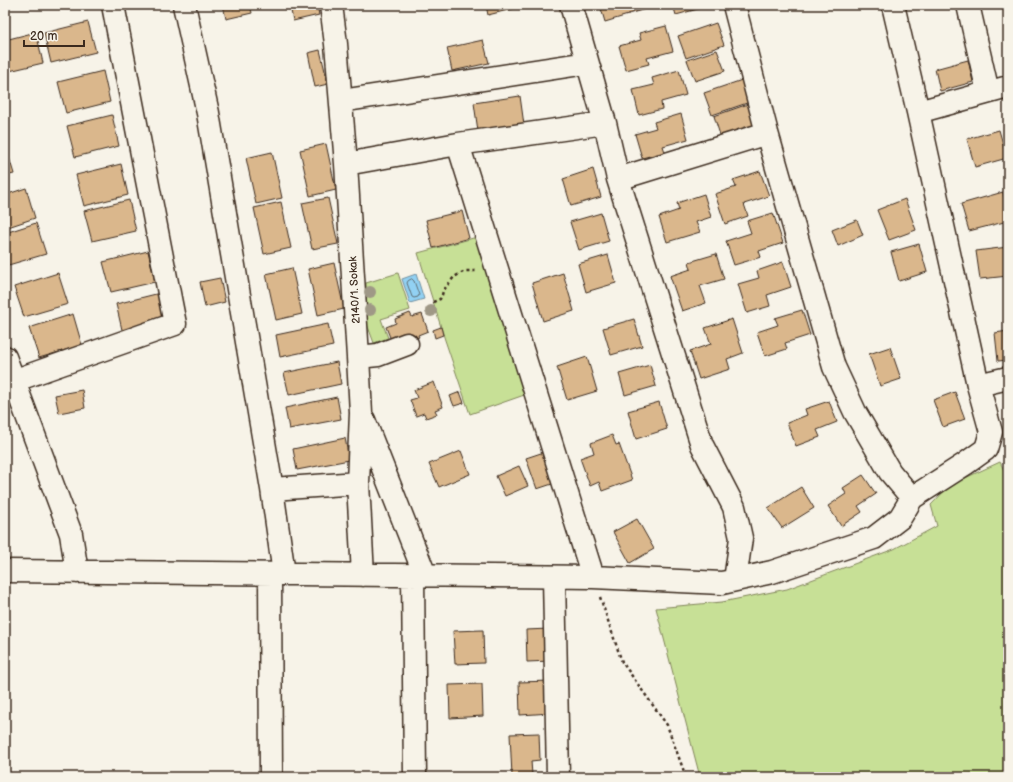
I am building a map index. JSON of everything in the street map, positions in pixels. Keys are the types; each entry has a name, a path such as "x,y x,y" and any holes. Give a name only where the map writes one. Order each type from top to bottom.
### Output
{"street":[{"path":"13,381 175,324 113,5"},
{"path":"184,5 208,112 272,489 277,574 271,777"},
{"name":"2140/1. Sokak","path":"331,5 336,44 346,164 358,357 361,413 358,483 363,575"},
{"path":"571,5 605,123 618,179 702,445 734,507 741,538 735,580"},
{"path":"734,5 767,133 834,367 855,412 890,472 912,498"},
{"path":"5,571 593,577 722,583 772,572 874,538 900,518 912,498 986,450 991,432 978,385 893,5"},
{"path":"918,112 998,90 968,5"},
{"path":"341,101 587,63"},
{"path":"346,164 458,144 605,123"},
{"path":"618,179 767,133"},
{"path":"458,144 593,577"},
{"path":"358,357 378,355 407,344"},
{"path":"5,357 70,534 77,572"},
{"path":"978,385 1008,378"},
{"path":"361,413 419,575 415,777"},
{"path":"272,489 358,483"},
{"path":"554,577 558,777"}],"path":[{"path":"433,302 440,299 443,291 454,277 460,273 465,271 481,272 497,269"},
{"path":"593,577 622,662 667,725 686,777"}],"green space":[{"path":"477,237 492,292 505,320 530,393 470,414 418,253"},
{"path":"398,273 410,310 381,319 388,338 374,343 367,324 366,283"},
{"path":"1000,462 1008,478 1008,777 700,777 656,608 722,602 787,589 894,549 937,526 931,505 950,485"}],"water":[{"path":"416,274 424,299 410,303 402,279"}],"building":[{"path":"223,5 250,5 252,13 226,19"},
{"path":"290,5 317,5 319,15 293,21"},
{"path":"486,5 523,5 524,6 488,15"},
{"path":"600,5 652,5 653,7 605,22"},
{"path":"673,5 712,5 676,15"},
{"path":"88,22 96,52 51,63 44,33"},
{"path":"716,23 724,45 686,58 678,36"},
{"path":"666,26 673,51 647,58 649,64 626,70 619,46 641,40 639,33"},
{"path":"36,32 43,63 5,72 5,40"},
{"path":"483,40 489,63 452,71 447,48"},
{"path":"320,50 328,84 315,87 308,53"},
{"path":"717,50 725,71 695,81 687,60"},
{"path":"968,60 973,82 940,91 935,69"},
{"path":"679,70 686,95 661,102 662,109 639,115 633,90 654,85 652,78"},
{"path":"103,71 110,102 66,113 58,82"},
{"path":"742,80 750,102 712,115 704,93"},
{"path":"520,96 525,132 479,138 474,103"},
{"path":"751,103 759,125 721,138 714,116"},
{"path":"681,114 688,139 663,146 665,152 642,158 635,134 656,128 654,122"},
{"path":"112,115 119,146 75,157 67,126"},
{"path":"999,130 1007,158 975,167 967,139"},
{"path":"5,144 14,174 5,176"},
{"path":"326,144 336,190 310,196 300,150"},
{"path":"272,152 282,198 256,204 246,158"},
{"path":"121,164 128,195 84,206 76,175"},
{"path":"593,169 601,197 571,206 563,179"},
{"path":"760,171 769,196 744,204 748,216 725,224 715,194 736,187 733,180"},
{"path":"26,188 35,218 5,228 5,195"},
{"path":"1003,192 1008,212 1008,221 969,231 961,204"},
{"path":"704,194 711,217 696,222 700,232 667,242 659,217 679,210 677,203"},
{"path":"328,198 338,244 312,249 302,203"},
{"path":"905,199 916,230 889,240 877,210"},
{"path":"129,200 136,231 92,241 84,211"},
{"path":"281,202 291,248 264,254 254,208"},
{"path":"462,211 469,238 433,248 426,220"},
{"path":"601,213 609,241 579,250 570,222"},
{"path":"773,213 783,243 759,251 761,257 734,265 726,241 751,233 747,221"},
{"path":"857,220 863,235 838,246 832,230"},
{"path":"36,223 46,254 5,266 5,233"},
{"path":"919,244 927,272 899,281 891,252"},
{"path":"1008,247 1008,276 980,279 976,251"},
{"path":"148,251 155,282 111,292 103,262"},
{"path":"716,254 724,279 700,286 706,303 682,311 670,276 691,269 689,262"},
{"path":"608,255 616,283 586,292 578,264"},
{"path":"783,262 791,287 767,295 770,306 747,313 738,284 759,278 757,271"},
{"path":"334,263 344,309 318,315 308,269"},
{"path":"292,268 302,314 276,320 266,274"},
{"path":"58,273 68,304 24,317 14,287"},
{"path":"563,273 574,311 543,321 532,283"},
{"path":"220,278 225,302 205,307 200,282"},
{"path":"160,293 168,323 123,334 116,304"},
{"path":"802,310 810,335 785,343 787,349 765,356 757,332 778,325 775,318"},
{"path":"410,313 412,317 422,314 428,331 418,335 419,337 404,343 393,345 386,327 396,323 395,319"},
{"path":"73,314 82,345 39,358 29,328"},
{"path":"634,319 642,346 611,355 603,328"},
{"path":"732,319 743,353 727,359 730,369 699,379 690,351 711,344 705,328"},
{"path":"328,324 333,346 280,357 276,335"},
{"path":"441,327 443,335 435,338 433,330"},
{"path":"1008,331 1008,360 998,361 995,333"},
{"path":"890,347 901,379 880,386 869,354"},
{"path":"587,357 597,391 567,400 557,367"},
{"path":"337,362 341,384 289,395 284,373"},
{"path":"650,365 656,386 625,395 619,374"},
{"path":"434,382 443,407 435,410 437,414 426,418 424,413 416,416 410,400 417,398 414,390"},
{"path":"82,390 85,408 59,413 55,395"},
{"path":"460,392 464,403 454,406 450,396"},
{"path":"955,392 965,419 943,427 933,400"},
{"path":"337,397 341,419 289,429 285,408"},
{"path":"829,401 837,422 817,430 820,437 796,446 787,423 807,415 805,409"},
{"path":"659,402 667,429 636,439 628,411"},
{"path":"612,435 616,445 619,444 632,480 602,491 599,482 590,486 580,458 594,453 591,443"},
{"path":"345,438 349,460 297,470 293,449"},
{"path":"461,451 470,474 439,487 429,464"},
{"path":"547,451 558,482 537,489 526,458"},
{"path":"519,466 528,486 505,496 496,476"},
{"path":"863,475 876,494 858,506 862,512 841,526 828,506 846,494 843,488"},
{"path":"801,487 814,508 782,528 768,508"},
{"path":"637,519 654,549 630,563 613,532"},
{"path":"549,629 551,661 527,662 526,630"},
{"path":"483,630 484,663 455,664 453,631"},
{"path":"550,681 551,713 520,715 519,682"},
{"path":"482,684 483,716 450,718 449,685"},
{"path":"539,733 540,760 531,761 532,775 512,776 510,734"}]}
